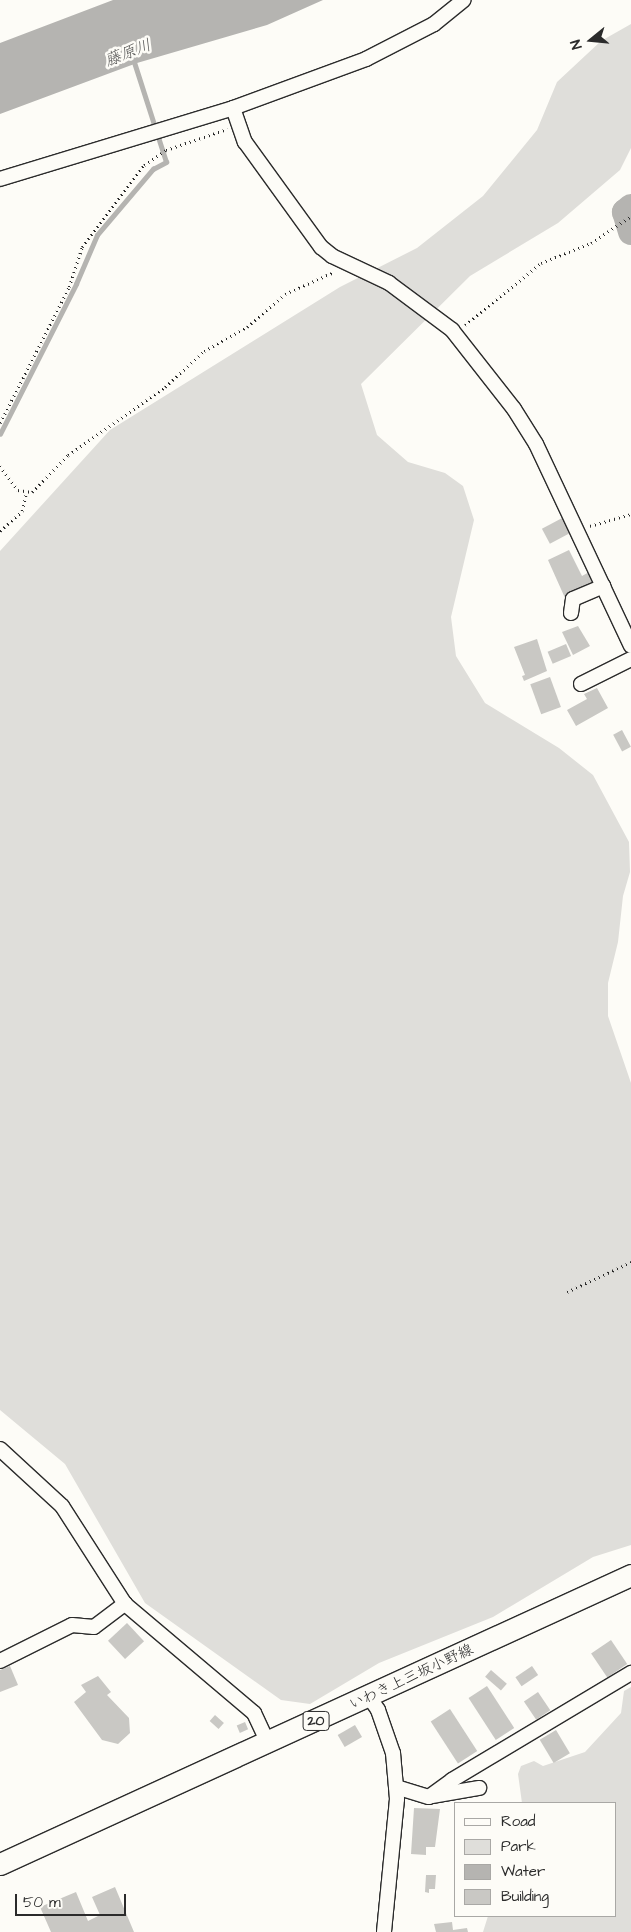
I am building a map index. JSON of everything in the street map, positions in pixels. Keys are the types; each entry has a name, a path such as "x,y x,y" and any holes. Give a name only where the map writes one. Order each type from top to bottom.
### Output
{"main road":[{"name":"いわき上三坂小野線","path":"0,1864 631,1576"}],"street":[{"path":"0,179 233,108 366,59 434,24 464,0"},
{"path":"233,108 245,142 321,246 347,262 389,283 453,332 526,426 631,646"},
{"path":"571,613 573,599 603,586"},
{"path":"582,684 631,659"},
{"path":"0,1449 62,1506 125,1604 254,1713 268,1743"},
{"path":"0,1661 72,1625 94,1627 125,1604"},
{"path":"429,1797 452,1780 631,1673"},
{"path":"369,1697 378,1710 393,1753 396,1787 384,1932"},
{"path":"396,1787 429,1797 479,1788"}],"path":[{"path":"0,423 69,287 82,247 144,165 166,150 200,141 239,124"},
{"path":"453,332 488,309 534,268 591,243 631,216"},
{"path":"0,466 18,490 26,494 32,492 68,455 165,387 204,351 247,327 285,294 340,269 347,262"},
{"path":"0,531 22,512 26,494"},
{"path":"576,530 631,514"},
{"path":"567,1292 631,1262"}],"green space":[{"path":"631,24 631,148 620,170 558,223 470,276 361,384 377,435 408,462 445,473 463,486 474,520 451,617 456,656 485,703 559,748 593,775 629,842 630,872 623,896 618,942 608,983 608,1016 631,1083 631,1545 593,1557 493,1617 379,1663 310,1704 281,1700 145,1603 65,1464 0,1410 0,551 110,430 340,287 417,248 483,196 537,130 557,82 601,41"},
{"path":"631,1687 631,1932 483,1932 488,1917 616,1917 616,1802 522,1802 518,1774 521,1766 534,1761 543,1766 585,1752 621,1713 624,1691"}],"water":[{"name":"藤原川","path":"113,0 323,0 267,25 137,63 0,114 0,43"}],"building":[{"path":"564,517 572,532 550,544 542,529"},
{"path":"569,550 582,576 591,571 597,583 565,598 548,560"},
{"path":"578,626 590,646 573,655 562,632"},
{"path":"537,639 547,671 524,681 522,676 525,675 514,647"},
{"path":"566,644 571,656 553,664 548,652"},
{"path":"550,677 561,707 541,714 530,684"},
{"path":"597,688 608,708 576,726 567,710 587,699 584,694"},
{"path":"622,730 631,747 622,751 613,735"},
{"path":"127,1623 144,1641 125,1659 108,1641"},
{"path":"611,1640 627,1664 607,1677 591,1653"},
{"path":"10,1666 18,1685 0,1692 0,1670"},
{"path":"532,1666 538,1675 522,1686 515,1677"},
{"path":"491,1670 507,1684 501,1691 485,1677"},
{"path":"98,1676 111,1692 107,1695 129,1718 130,1733 118,1744 102,1740 74,1702 86,1692 81,1685"},
{"path":"487,1686 514,1728 496,1740 469,1698"},
{"path":"538,1692 550,1710 536,1720 524,1702"},
{"path":"450,1709 477,1751 458,1763 431,1722"},
{"path":"215,1715 224,1723 219,1729 210,1721"},
{"path":"245,1722 248,1729 240,1733 237,1726"},
{"path":"355,1725 362,1737 345,1747 338,1735"},
{"path":"556,1730 570,1753 554,1763 540,1740"},
{"path":"414,1808 440,1809 435,1847 426,1847 426,1855 411,1854"},
{"path":"426,1875 436,1875 435,1889 429,1889 429,1893 425,1892"},
{"path":"115,1887 134,1932 51,1932 40,1907 76,1892 88,1921 100,1915 92,1897"},
{"path":"452,1922 453,1930 467,1928 468,1932 436,1932 434,1924"}],"waterway":[{"name":"藤原川","path":"0,434 76,284 97,235 153,169 166,162 133,59"},
{"path":"631,207 625,212 631,232"}]}
